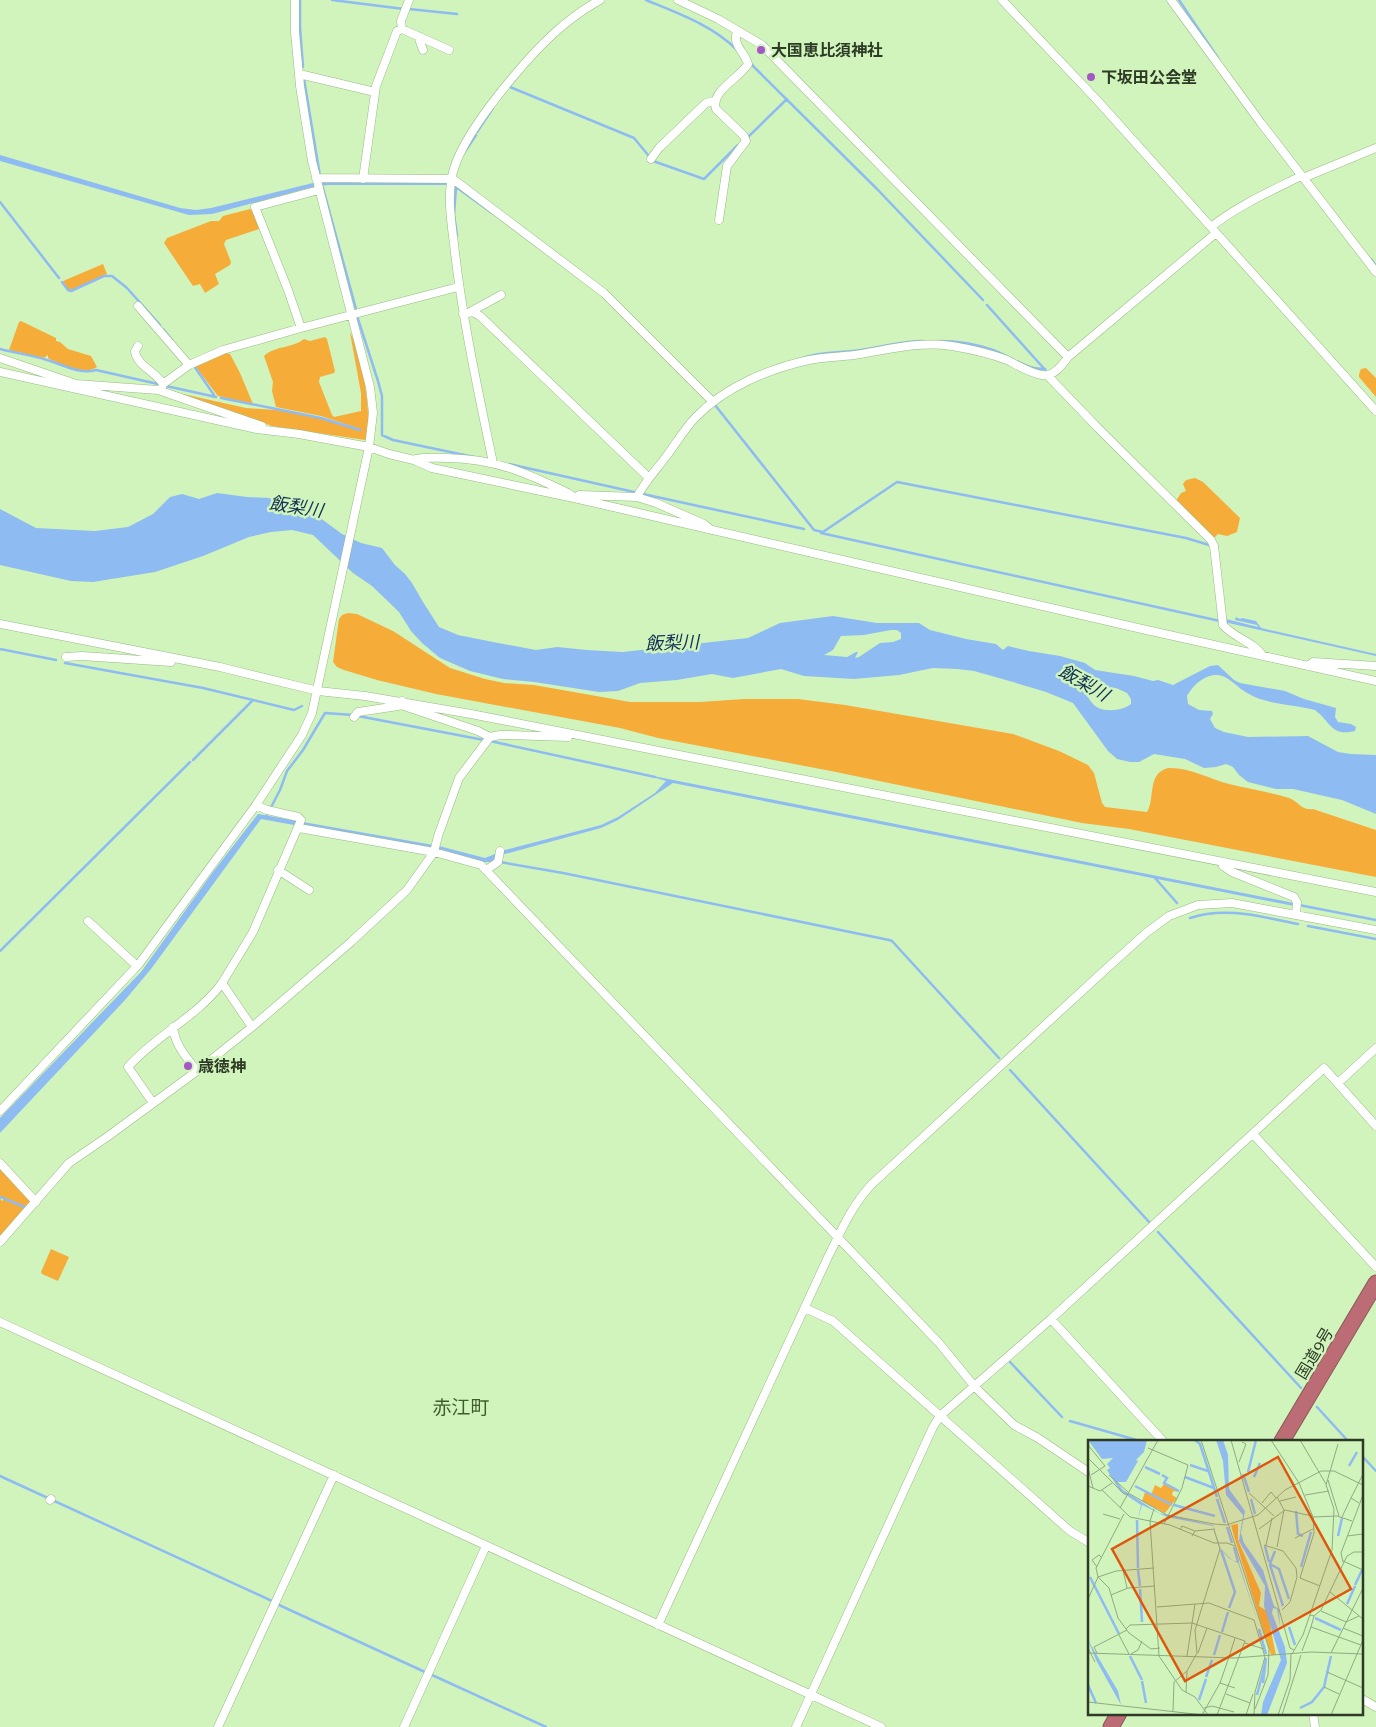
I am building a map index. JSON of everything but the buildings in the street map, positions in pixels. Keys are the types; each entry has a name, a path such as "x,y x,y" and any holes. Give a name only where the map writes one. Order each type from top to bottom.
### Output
{"highway":[{"name":"国道9号","path":"1283,1440 1376,1283"},
{"path":"1111,1727 1118,1714"}],"street":[{"path":"0,1111 137,966 165,931 256,805 302,735 312,713 370,447 373,413 370,387 317,184 307,135 295,32 295,0"},
{"path":"402,29 401,20 409,0"},
{"path":"493,463 466,313 458,288 450,205 453,180 460,155 493,100 543,42 574,16 600,0"},
{"path":"678,0 718,19 737,32 762,45 1068,356"},
{"path":"1171,0 1222,71 1376,272"},
{"path":"1007,1 1376,411"},
{"path":"363,179 377,82 397,31 402,29 449,50"},
{"path":"719,220 727,166 746,141 744,136 716,109 714,101 717,95 748,64 735,40 737,32"},
{"path":"418,36 423,50"},
{"path":"299,74 375,92"},
{"path":"651,159 659,148 706,103 714,101"},
{"path":"1047,375 1058,370 1068,356 1214,230 1261,196 1302,177 1376,148"},
{"path":"301,328 288,290 254,207 317,184 363,179 453,180 604,293 712,402"},
{"path":"162,387 189,365 223,350 352,314 458,288"},
{"path":"466,313 501,295"},
{"path":"138,306 189,365"},
{"path":"466,313 476,313 480,316 649,478"},
{"path":"637,497 649,478 694,419 712,402 736,387 769,371 811,360 854,355 896,346 934,345 966,348 1047,375 1211,540 1214,546 1223,625 1258,650 1263,656"},
{"path":"138,346 135,351 136,358 159,378 162,387"},
{"path":"0,358 76,386 162,387 270,430"},
{"path":"0,372 76,386 270,430 370,447 414,460 432,468 574,498 1376,682"},
{"path":"414,460 430,458 468,459 493,463 517,469 568,492 574,498"},
{"path":"574,498 579,495 637,497 656,503 704,524 711,530"},
{"path":"0,624 178,658 318,688 572,734 1376,892"},
{"path":"66,657 82,656 176,662 178,658"},
{"path":"1308,666 1314,662 1376,666"},
{"path":"354,715 364,710 402,703 478,731 490,738 509,734 568,737 572,734"},
{"path":"0,1242 69,1163 198,1071 351,942 407,890 435,849 457,784 490,738"},
{"path":"153,1103 128,1067 215,993 253,932 278,870 300,825 298,817 268,810 256,805"},
{"path":"300,825 435,849 476,862 486,870 939,1343 974,1387 1014,1425 1038,1438 1088,1472"},
{"path":"486,870 500,858"},
{"path":"1222,862 1223,866 1232,872 1294,897 1297,902 1296,914"},
{"path":"278,870 309,890"},
{"path":"658,1625 804,1308 856,1203 872,1184 1106,969 1170,916 1189,907 1220,902 1244,904 1376,930"},
{"path":"88,921 137,966"},
{"path":"222,983 252,1027"},
{"path":"173,1027 179,1046 198,1071"},
{"path":"1338,1083 1376,1048"},
{"path":"796,1727 933,1427 940,1416 1051,1319 1324,1068 1376,1126"},
{"path":"1253,1134 1376,1267"},
{"path":"0,1163 36,1202"},
{"path":"804,1308 833,1322 1070,1531 1088,1542"},
{"path":"1051,1319 1161,1440"},
{"path":"0,1322 881,1727"},
{"path":"218,1727 334,1475"},
{"path":"404,1727 486,1546"},
{"path":"1364,1700 1376,1706"},
{"path":"1313,1714 1314,1727"}],"shaded area":[{"path":"250,209 253,211 259,229 226,240 224,244 231,262 230,265 215,274 219,284 205,293 200,284 193,286 164,243 167,238 211,221 219,221 223,216"},
{"path":"103,264 107,274 72,290 68,289 63,281"},
{"path":"21,321 56,338 56,341 68,349 91,356 97,367 79,370 59,364 48,358 48,355 44,358 9,350"},
{"path":"350,333 358,353 365,385 368,431 365,440 272,426 174,392 246,408 276,410 321,418 360,431 360,429 321,416 276,407 272,391 273,382 264,356 273,350 295,344 304,339 310,341 325,337 335,371 320,377 319,382 332,415 334,417 361,411 361,393"},
{"path":"226,353 230,354 253,404 218,396 195,366"},
{"path":"1366,368 1376,378 1376,397 1359,377 1361,369"},
{"path":"1195,478 1203,482 1240,518 1237,532 1227,536 1218,534 1214,538 1176,501 1181,493 1186,491 1183,484 1186,480"},
{"path":"348,613 357,614 393,631 450,668 504,683 534,685 630,702 798,699 845,705 1013,734 1059,751 1088,765 1094,773 1102,803 1105,807 1147,812 1154,780 1165,769 1178,768 1229,784 1289,798 1306,809 1313,809 1376,830 1376,877 1129,829 1082,823 831,771 658,738 620,728 436,694 377,680 344,670 337,667 333,662 339,619 342,615"},
{"path":"0,1167 32,1201 26,1207 0,1196"},
{"path":"0,1198 2,1201 4,1199 25,1208 0,1238"},
{"path":"51,1249 69,1257 58,1281 41,1272"}],"water":[{"path":"0,155 180,208 196,210 321,181 447,182 447,185 328,185 309,188 212,214 189,215 0,161"},
{"name":"飯梨川","path":"217,493 247,497 290,499 304,506 342,534 361,543 382,548 412,583 439,627 458,635 536,650 557,647 623,652 748,638 780,623 833,616 877,623 919,623 930,630 996,644 1003,650 1008,646 1060,656 1085,663 1095,670 1153,681 1158,680 1173,685 1210,666 1218,665 1240,683 1285,691 1304,699 1336,708 1335,717 1338,722 1351,724 1356,727 1355,731 1341,732 1336,730 1315,710 1279,704 1252,696 1232,681 1218,675 1209,676 1200,681 1187,696 1188,704 1199,710 1212,711 1213,714 1210,719 1215,728 1224,732 1248,737 1308,736 1338,752 1376,755 1376,814 1342,800 1293,789 1276,789 1248,782 1233,767 1226,764 1204,768 1185,759 1154,754 1139,762 1117,759 1108,751 1073,703 1046,692 974,671 933,668 899,675 854,679 804,676 781,669 733,678 712,674 677,680 640,683 618,691 599,692 503,679 470,671 440,658 422,643 411,631 399,612 372,586 353,573 313,535 292,530 249,537 203,556 155,572 93,582 71,581 0,565 0,509 36,528 95,531 128,527 153,514 170,497 182,494 199,499","holes":["897,630 901,633 901,639 880,643 859,657 855,658 858,652 847,657 824,655 833,650 841,636 864,635","1077,679 1109,688 1116,688 1127,693 1131,699 1131,704 1112,710 1098,708 1074,680"]},
{"path":"1236,617 1256,621 1261,628 1376,654 1376,656 1224,622 1226,619 1258,627 1257,625 1235,620"},
{"path":"643,774 1294,903 1294,906 673,783 618,820 601,828 505,854 499,856 496,862 484,862 448,853 261,819 151,969 125,1000 0,1133 0,1118 141,972 213,872 258,814 439,846 485,858 505,850 601,825 618,817 655,793 666,781"}],"waterway":[{"path":"300,0 303,67"},
{"path":"332,0 404,9"},
{"path":"646,0 682,15 717,33 737,50"},
{"path":"1179,0 1218,58"},
{"path":"409,9 457,14"},
{"path":"749,62 877,189 983,300"},
{"path":"304,79 320,176"},
{"path":"510,87 634,138 653,161 704,179 738,145"},
{"path":"748,137 787,99"},
{"path":"477,132 493,108"},
{"path":"464,153 476,135"},
{"path":"452,184 492,213"},
{"path":"456,187 454,215 457,235"},
{"path":"323,188 356,309"},
{"path":"0,202 59,278"},
{"path":"1371,259 1376,266"},
{"path":"62,282 71,291 104,276 112,276 127,288 160,325"},
{"path":"987,305 1048,373"},
{"path":"357,316 382,396 382,435 393,440 474,457"},
{"path":"163,329 172,340"},
{"path":"803,358 824,353 854,351 923,341"},
{"path":"939,341 960,342 980,346 1025,365 1045,369"},
{"path":"0,349 41,358 77,370 96,370 158,384"},
{"path":"194,366 214,395"},
{"path":"166,386 216,397"},
{"path":"221,398 321,418 360,430"},
{"path":"715,405 814,530 823,532 897,482 1186,538 1209,545"},
{"path":"509,464 634,492"},
{"path":"643,494 804,529"},
{"path":"821,533 1220,621"},
{"path":"0,649 56,660"},
{"path":"65,663 203,688 294,710 302,706"},
{"path":"193,760 252,701"},
{"path":"266,817 280,790 287,771 303,750 325,713 353,715"},
{"path":"358,716 484,740"},
{"path":"490,741 655,777"},
{"path":"0,951 190,762"},
{"path":"500,862 563,873 892,941 999,1058"},
{"path":"1155,878 1177,903"},
{"path":"1299,905 1376,920"},
{"path":"1190,918 1217,913 1230,913 1258,916 1298,924"},
{"path":"1308,926 1376,939"},
{"path":"1010,1070 1150,1223"},
{"path":"0,1197 27,1208"},
{"path":"1158,1232 1301,1388"},
{"path":"1009,1361 1062,1417"},
{"path":"1317,1407 1347,1440"},
{"path":"1070,1421 1136,1440"},
{"path":"1364,1458 1376,1471"},
{"path":"0,1476 272,1601"},
{"path":"279,1605 425,1672"},
{"path":"432,1675 546,1727"}],"place":[{"name":"大国恵比須神社","path":"761,50"},
{"name":"下坂田公会堂","path":"1091,77"},
{"name":"歳徳神","path":"188,1066"}],"district":[{"name":"赤江町","path":"461,1407"}]}
